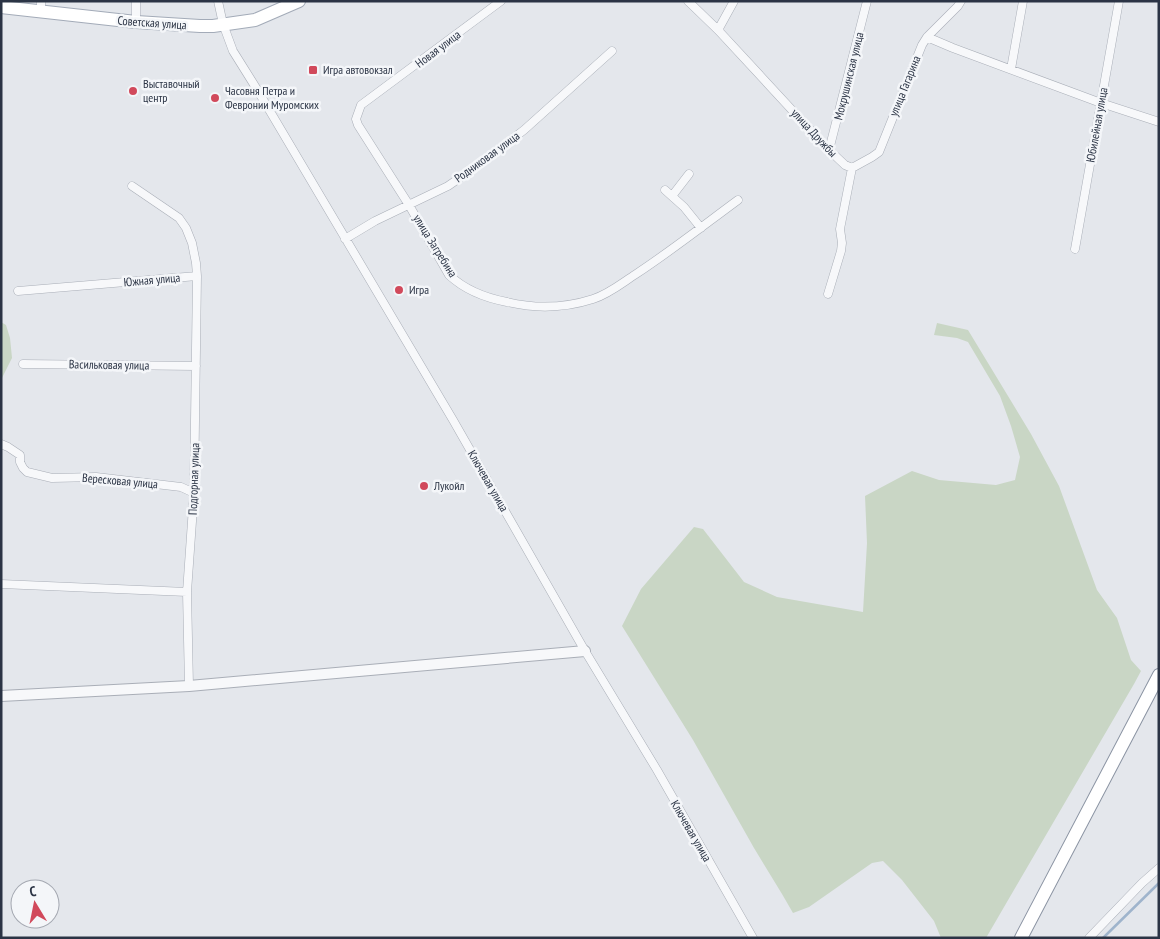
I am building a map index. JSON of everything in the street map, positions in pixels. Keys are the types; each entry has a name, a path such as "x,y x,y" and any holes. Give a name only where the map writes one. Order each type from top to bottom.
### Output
{"main road":[{"name":"Советская улица","path":"1,7 41,6 136,22 200,26 255,20 299,1"},
{"path":"1021,938 1159,675"}],"street":[{"path":"136,1 136,22"},
{"name":"Ключевая улица","path":"218,1 223,24 233,52 453,420 584,651 657,770 753,938"},
{"name":"Новая улица","path":"356,119 361,105 502,1"},
{"name":"улица Дружбы","path":"688,1 718,30 829,150 845,165 852,168"},
{"path":"718,30 734,1"},
{"name":"Мокрушинская улица","path":"829,150 868,1"},
{"name":"улица Гагарина","path":"852,168 872,158 878,152 922,45 958,6 960,1"},
{"path":"1011,69 1023,1"},
{"name":"Юбилейная улица","path":"1075,249 1119,1"},
{"path":"928,37 1101,103 1159,122"},
{"name":"Родниковая улица","path":"345,239 375,221 448,186 474,168 524,130 612,51"},
{"name":"улица Загребина","path":"356,119 410,205 449,275 459,284 472,291 496,300 519,305 556,307 575,304 606,294 654,262 738,200"},
{"path":"828,294 841,251 840,228 852,168"},
{"path":"672,196 689,174"},
{"name":"Южная улица","path":"18,291 197,276 192,243 186,228 179,218 132,186"},
{"path":"666,190 684,207 700,228"},
{"name":"Подгорная улица","path":"188,686 187,592 194,493 197,276"},
{"name":"Васильковая улица","path":"23,364 196,366"},
{"name":"Вересковая улица","path":"1,444 20,454 22,468 27,472 52,478 96,477 181,487 194,493"},
{"path":"1,584 187,592"},
{"path":"1,696 188,686 584,651"},
{"path":"1089,938 1159,868"}],"green space":[{"path":"1,322 6,325 10,338 12,358 1,380"},
{"path":"937,323 968,330 1031,434 1059,486 1097,590 1117,618 1131,660 1141,671 986,938 941,938 934,921 902,880 883,861 872,863 809,907 793,913 693,740 622,626 641,589 694,527 703,529 744,582 777,597 863,612 867,543 865,496 912,471 939,480 996,485 1015,480 1020,457 1000,396 968,342 957,338 934,335"}],"waterway":[{"path":"1103,938 1159,883"}],"place":[{"name":"Игра автовокзал","path":"313,70"},
{"name":"Выставочный центр","path":"133,91"},
{"name":"Часовня Петра и Февронии Муромских","path":"215,98"},
{"name":"Игра","path":"399,290"},
{"name":"Лукойл","path":"424,486"}]}
